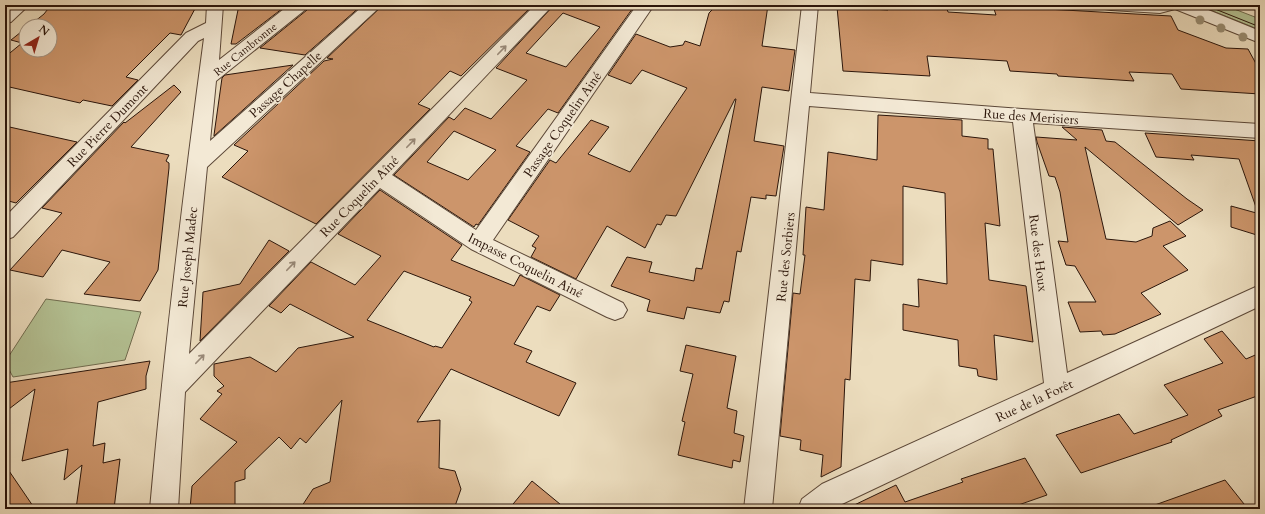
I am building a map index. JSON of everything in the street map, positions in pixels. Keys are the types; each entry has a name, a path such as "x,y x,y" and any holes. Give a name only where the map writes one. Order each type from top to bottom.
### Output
{"street":[{"path":"5,18 21,5"},
{"name":"Rue Cambronne","path":"208,78 300,5"},
{"name":"Passage Chapelle","path":"197,164 374,5"},
{"name":"Rue Coquelin Aîné","path":"173,387 545,5"},
{"name":"Passage Coquelin Ainé","path":"479,242 646,5"},
{"name":"Rue des Sorbiers","path":"758,509 810,5"},
{"path":"1111,5 1160,8 1170,5"},
{"path":"1181,5 1260,37"},
{"name":"Rue Joseph Madec","path":"164,509 173,387 215,15"},
{"name":"Rue Pierre Dumont","path":"5,231 215,15"},
{"name":"Rue des Merisiers","path":"801,99 1022,116 1260,131"},
{"name":"Rue des Houx","path":"1022,116 1057,389"},
{"name":"Impasse Coquelin Ainé","path":"378,176 479,242 615,310"},
{"name":"Rue de la Forêt","path":"812,509 832,494 1260,295"}],"path":[{"path":"1246,5 1260,10"}],"green space":[{"path":"1198,5 1224,5 1260,19 1260,30"},
{"path":"46,299 141,312 125,360 13,377 5,362"}],"building":[{"path":"51,5 197,5 181,35 170,33 126,77 138,80 112,106 83,100 80,103 5,86 5,57 18,46 18,58 58,58 58,18 39,18"},
{"path":"239,5 287,5 236,44 231,44"},
{"path":"309,5 362,5 305,55 260,48 307,10"},
{"path":"383,5 533,5 461,76 450,71 418,104 430,109 316,224 222,177 248,151 234,145 324,61 333,59 327,58"},
{"path":"554,5 635,5 558,113 548,109 516,146 530,152 478,225 476,224 474,227 394,175 449,117 454,120 465,108 491,119 527,80 496,68","holes":["563,13 600,27 566,67 526,53","454,131 496,150 468,180 427,162"]},
{"path":"717,5 768,5 762,46 795,50 789,91 762,87 754,141 784,146 776,196 766,195 766,199 751,197 741,252 737,251 729,302 724,301 720,313 687,307 684,319 647,311 650,300 611,286 627,257 652,262 649,272 694,281 696,268 702,269 736,99 676,216 666,215 661,225 657,224 645,248 607,226 576,279 531,257 536,248 532,246 539,236 508,220 550,160 556,163 591,120 609,127 588,154 630,172 687,88 642,70 631,84 608,75 636,34 670,47 683,45 685,41 700,46 709,13"},
{"path":"887,5 927,5 928,8 947,9 948,12 996,15 993,6 1171,16 1178,30 1226,48 1248,49 1260,71 1260,94 1181,89 1172,74 1129,72 1134,81 1058,76 1057,74 1010,71 1007,61 927,56 930,76 843,71 837,7 888,10"},
{"path":"18,34 18,42 11,40"},
{"path":"293,65 214,136 222,78 225,75"},
{"path":"174,85 181,92 131,147 169,155 166,161 169,163 169,168 158,270 140,301 84,294 110,262 62,250 43,277 10,270 62,213 42,208 124,122 125,123"},
{"path":"878,115 962,120 962,136 988,139 988,149 993,149 1000,226 985,223 989,280 1026,286 1033,342 994,335 997,380 978,376 977,369 959,366 958,340 903,330 903,304 919,307 918,279 947,284 945,193 903,186 903,265 871,260 870,281 855,279 850,380 845,379 841,467 821,477 823,455 800,450 801,440 780,436 793,293 800,294 805,255 803,255 806,207 824,210 828,152 877,160"},
{"path":"5,126 77,142 16,203 5,200"},
{"path":"1062,127 1102,130 1106,141 1115,142 1203,210 1178,225 1085,147 1106,239 1136,242 1152,236 1153,228 1170,221 1186,236 1163,246 1188,270 1141,293 1161,314 1115,334 1103,335 1101,331 1080,332 1068,302 1096,302 1075,266 1066,265 1058,241 1068,242 1060,192 1055,177 1049,176 1036,137 1077,140"},
{"path":"1145,133 1260,141 1260,209 1257,210 1239,159 1191,155 1194,160 1156,157"},
{"path":"380,190 462,245 451,260 514,286 520,275 560,295 550,311 537,306 514,344 532,351 526,362 576,383 559,416 451,369 417,422 440,420 439,468 455,471 461,489 454,509 300,509 313,489 330,482 342,400 306,443 300,438 291,449 279,437 245,470 245,479 235,482 235,509 190,509 192,486 237,442 200,419 222,394 217,391 224,386 214,376 214,364 250,357 276,372 298,348 354,337 290,304 281,313 269,306 311,262 355,285 381,256 338,234","holes":["404,271 471,297 469,300 472,302 442,348 434,347 367,320"]},
{"path":"1231,206 1260,214 1260,236 1231,227"},
{"path":"269,240 289,251 200,341 203,292 240,284"},
{"path":"1222,331 1246,359 1260,353 1260,395 1218,410 1222,416 1171,440 1172,442 1081,473 1056,435 1119,414 1134,434 1188,415 1164,385 1223,363 1204,339"},
{"path":"686,345 736,356 727,408 737,411 734,433 744,436 740,462 733,460 732,468 678,455 685,422 682,421 693,374 680,371"},
{"path":"150,361 146,376 146,389 98,402 93,446 105,443 103,463 120,459 114,509 76,509 82,465 64,480 68,449 22,461 35,389 5,412 5,383"},
{"path":"1025,458 1047,495 1007,509 846,509 896,485 905,502 963,482 961,479"},
{"path":"5,465 35,509 5,509"},
{"path":"1225,480 1248,509 1152,509 1152,506"},
{"path":"532,481 566,509 509,509"}],"tram line":[{"path":"1205,5 1260,27"}]}
